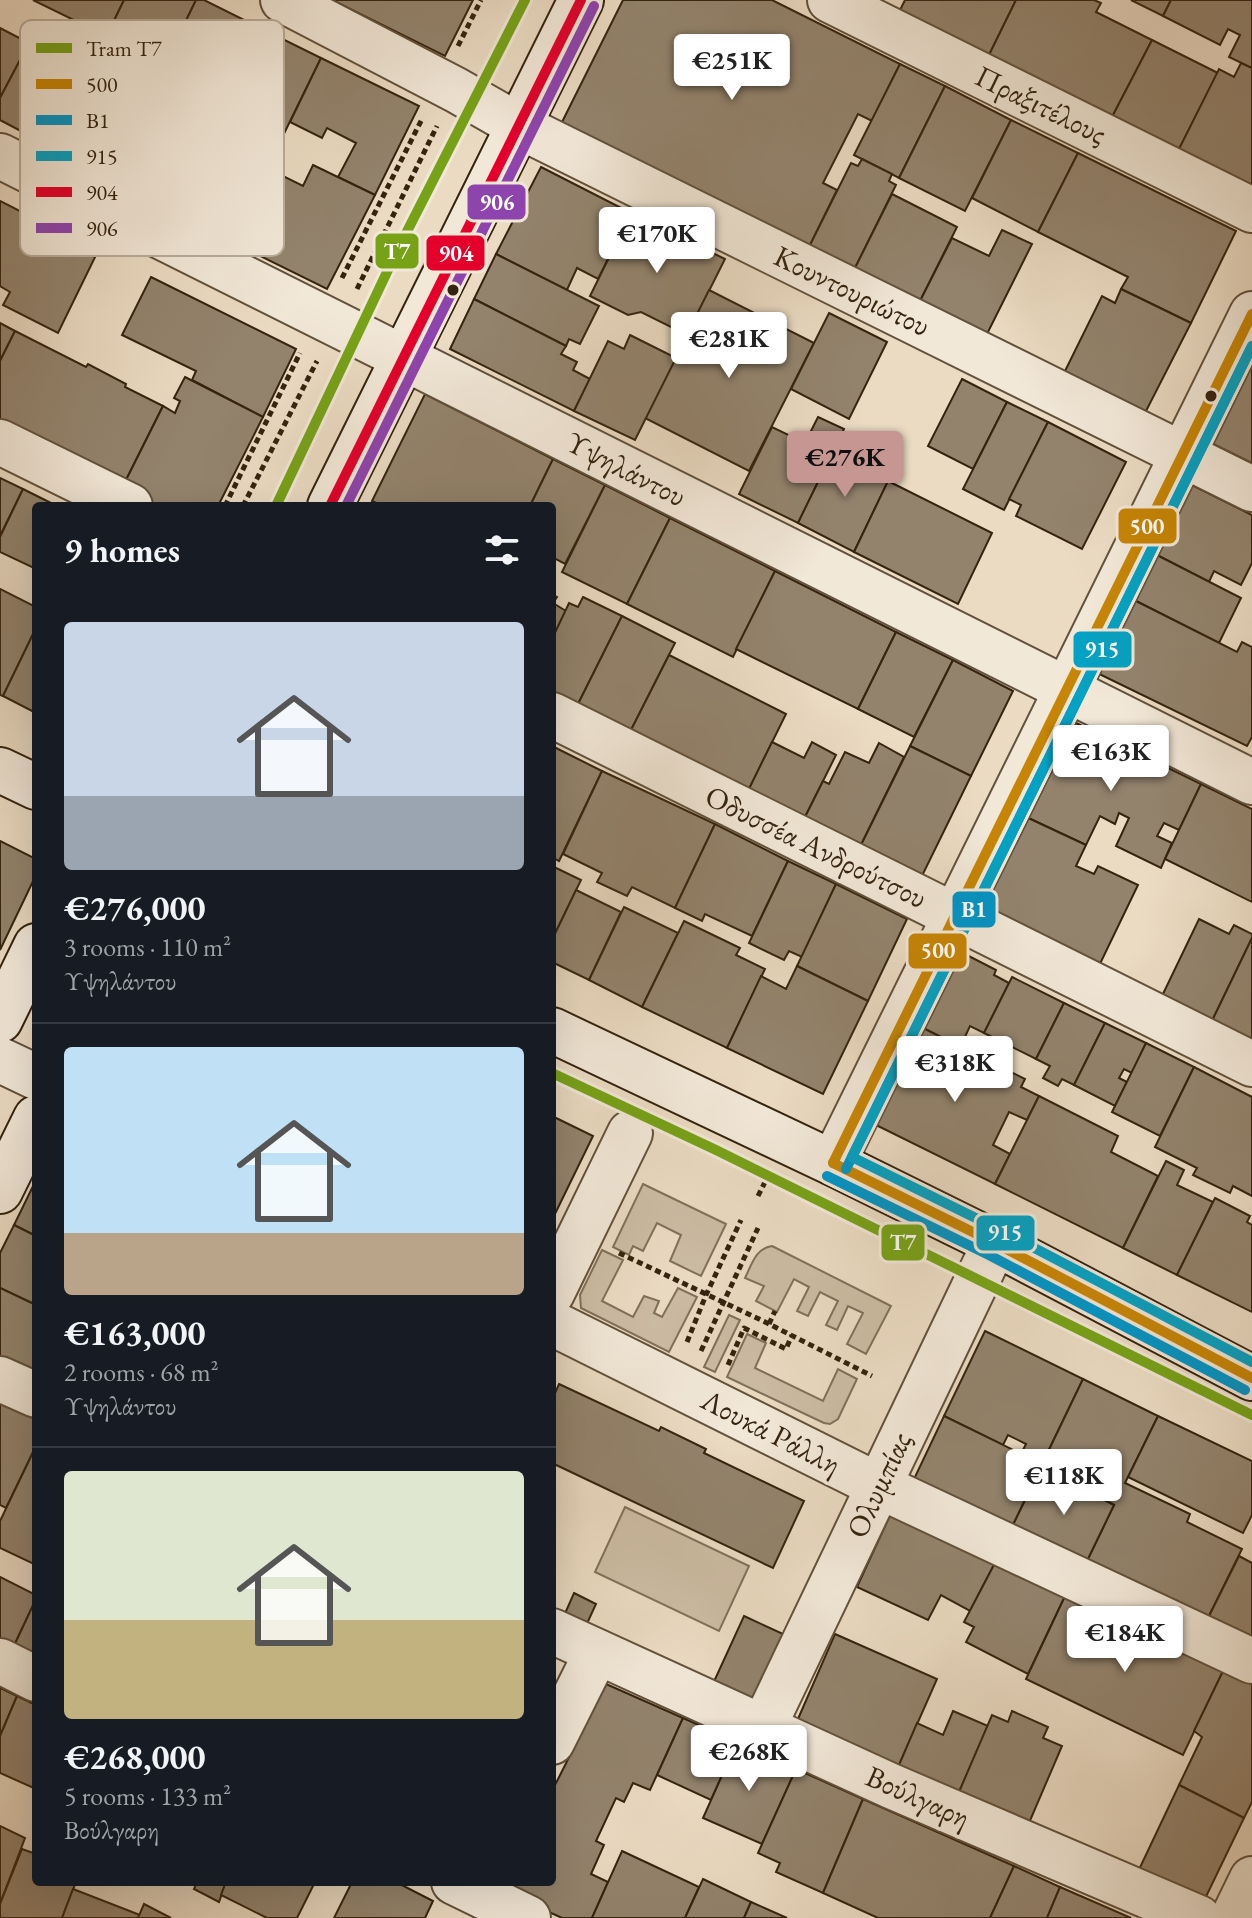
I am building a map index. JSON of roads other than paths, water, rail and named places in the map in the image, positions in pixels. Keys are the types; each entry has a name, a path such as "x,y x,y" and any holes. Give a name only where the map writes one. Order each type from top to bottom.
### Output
{"street":[{"name":"Κουντουριώτου","path":"283,0 519,126 1252,489"},
{"path":"332,502 581,0"},
{"name":"Πραξιτέλους","path":"830,0 1252,210"},
{"name":"Υψηλάντου","path":"0,156 20,166"},
{"name":"Υψηλάντου","path":"200,256 1252,782"},
{"path":"833,1163 1252,314"},
{"path":"0,442 122,502"},
{"name":"Οδυσσέα Ανδρούτσου","path":"556,717 1252,1064"},
{"path":"0,770 32,785"},
{"path":"0,1020 32,954"},
{"path":"556,1032 995,1243 1252,1378"},
{"path":"0,1060 32,1075"},
{"path":"0,1191 32,1126"},
{"path":"556,1285 630,1133"},
{"name":"Ολυμπίας","path":"763,1728 995,1243"},
{"name":"Λουκά Ράλλη","path":"556,1325 879,1486 1252,1661"},
{"path":"0,1379 32,1393"},
{"name":"Βούλγαρη","path":"556,1633 905,1792 1199,1918"},
{"path":"556,1734 597,1652"},
{"path":"0,1661 32,1677"},
{"path":"1233,1918 1252,1879"},
{"path":"470,1894 528,1918"}],"tram line":[{"name":"Τ7","path":"278,502 397,251 525,0"},
{"name":"Τ7","path":"556,1075 716,1150 1252,1415"}]}
